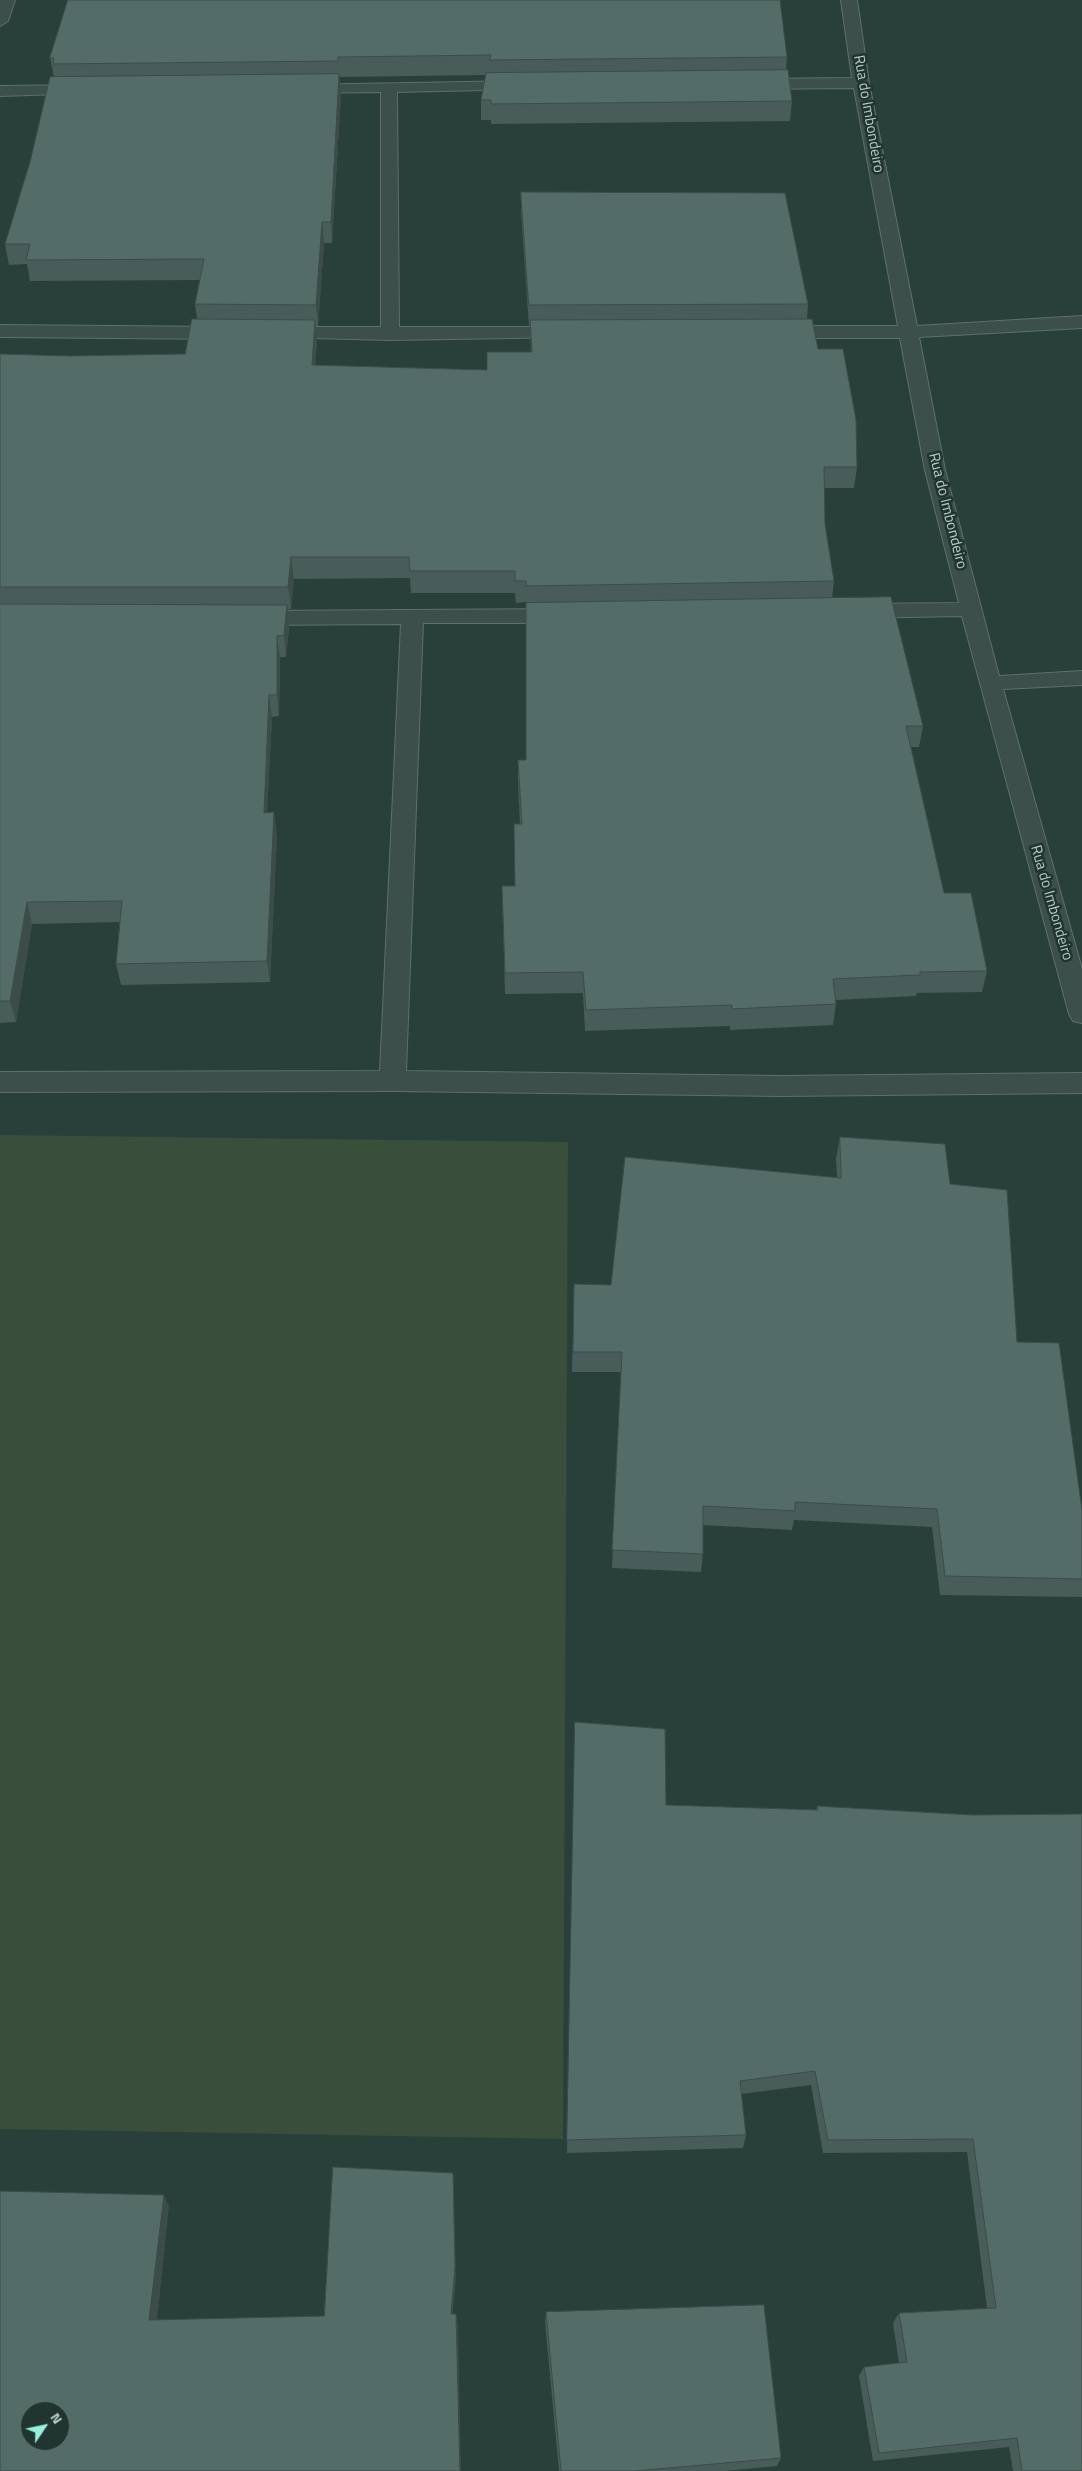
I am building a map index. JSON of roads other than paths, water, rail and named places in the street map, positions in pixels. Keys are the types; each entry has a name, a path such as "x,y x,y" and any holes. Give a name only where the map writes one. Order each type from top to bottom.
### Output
{"street":[{"path":"0,21 7,0"},
{"name":"Rua do Imbondeiro","path":"849,0 861,83 935,470 970,609 1082,1014"},
{"path":"733,84 861,83"},
{"path":"289,88 536,86"},
{"path":"389,87 390,334"},
{"path":"0,91 100,90"},
{"path":"760,332 909,332 1082,322"},
{"path":"0,331 240,333"},
{"path":"260,333 590,333"},
{"path":"831,611 970,609"},
{"path":"236,618 412,618 582,615"},
{"path":"393,1081 412,618"},
{"path":"990,683 1082,678"},
{"path":"0,1082 393,1081 780,1086 1082,1083"}]}
